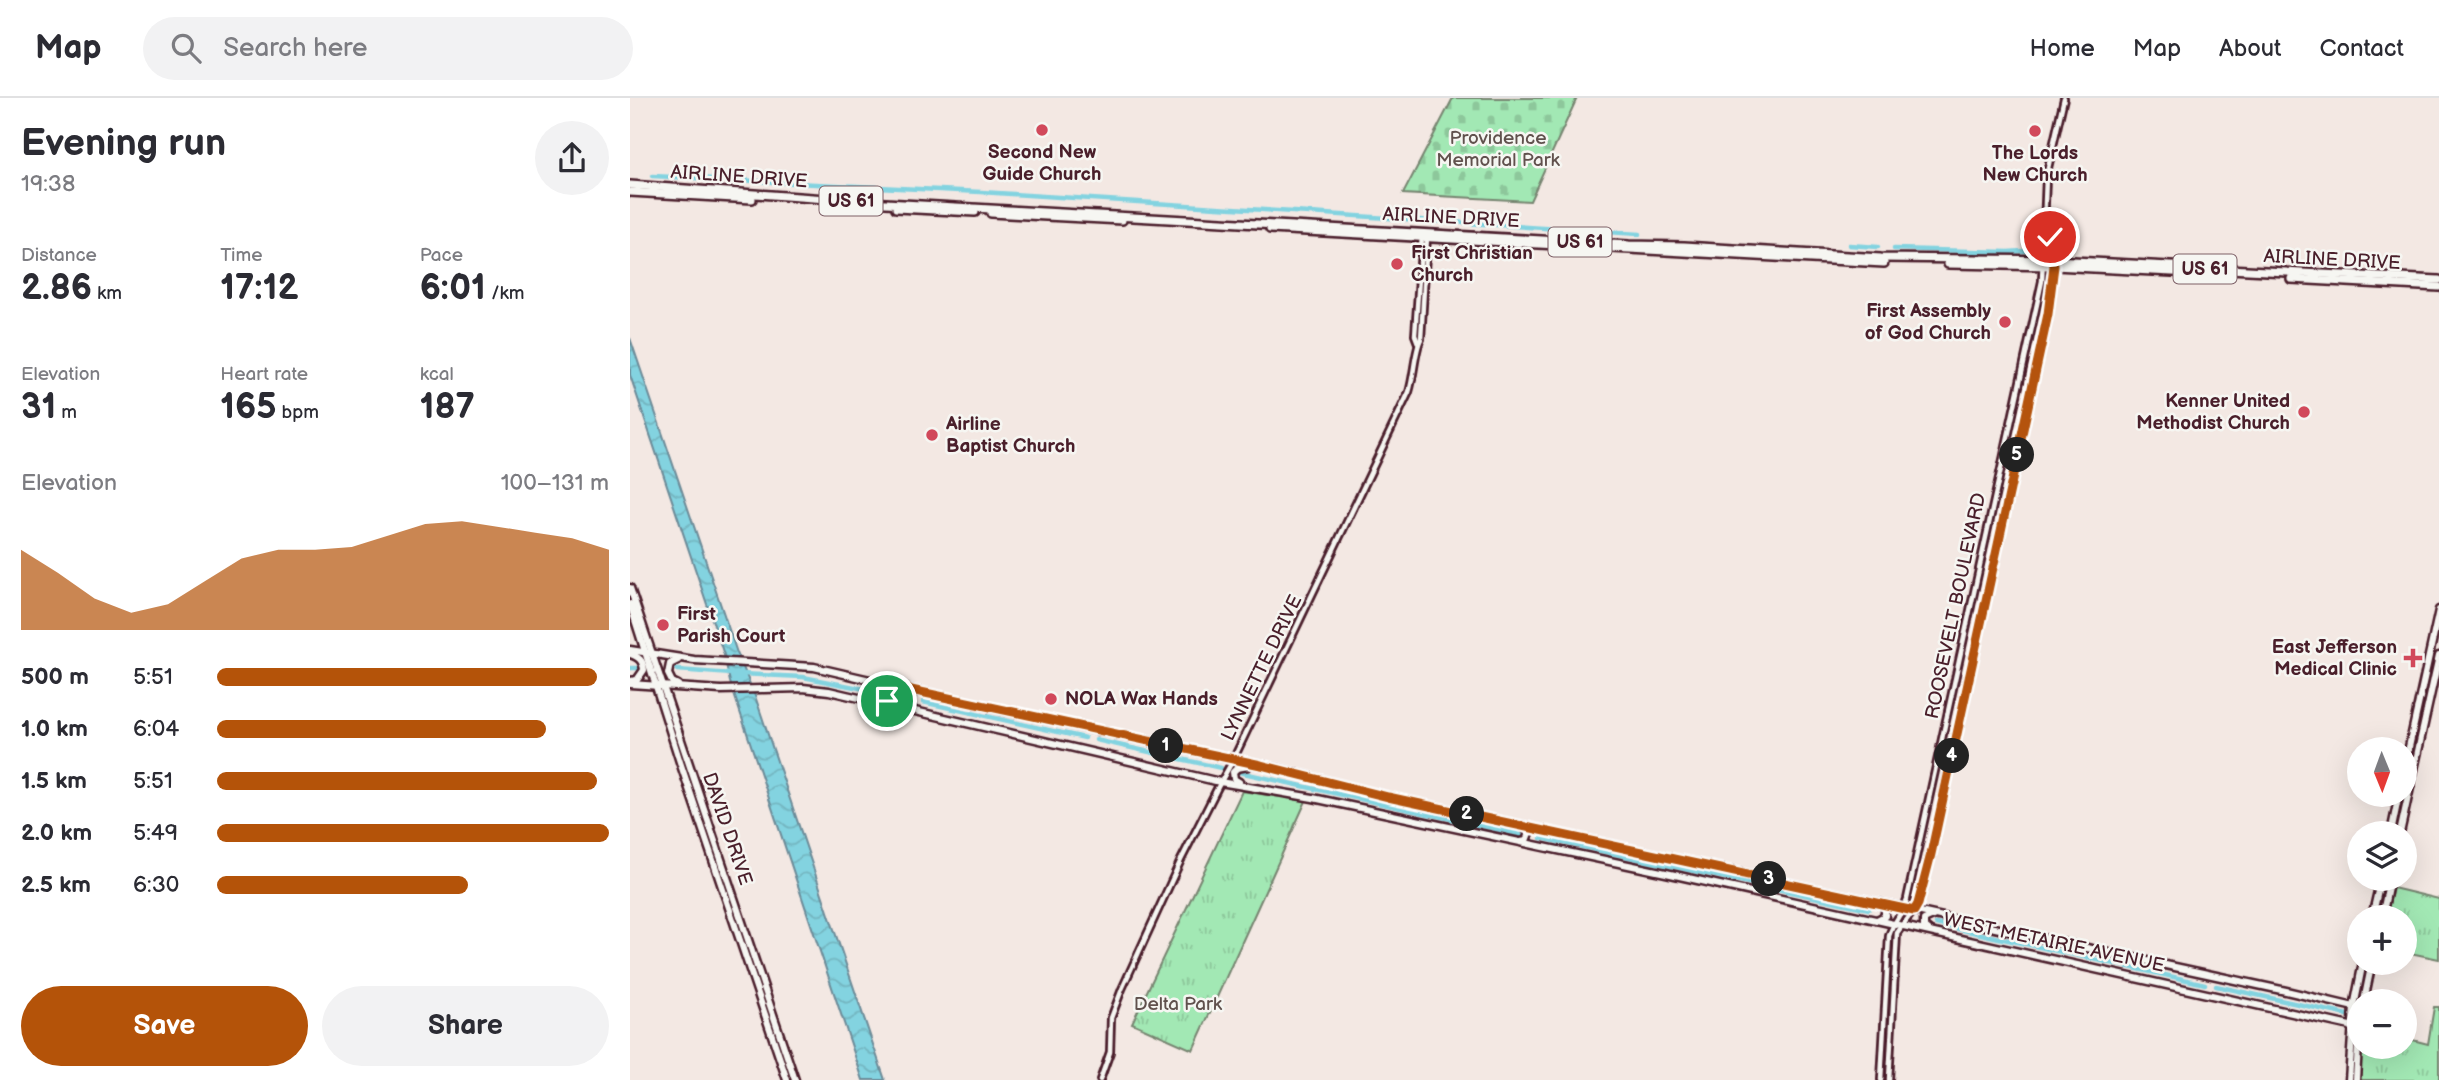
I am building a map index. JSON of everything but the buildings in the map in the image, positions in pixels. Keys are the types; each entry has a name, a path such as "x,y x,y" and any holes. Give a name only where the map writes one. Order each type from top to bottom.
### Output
{"highway":[{"name":"AIRLINE DRIVE","path":"630,185 1425,236"},
{"name":"AIRLINE DRIVE","path":"630,192 1506,240 1853,262 2054,263 2439,281"},
{"name":"AIRLINE DRIVE","path":"2054,263 2439,287"}],"main road":[{"name":"DAVID DRIVE","path":"630,588 659,686 787,1080"},
{"name":"DAVID DRIVE","path":"630,604 649,654"},
{"path":"2411,737 2439,610"},
{"name":"WEST METAIRIE AVENUE","path":"630,652 721,663 814,667 920,693 1261,765 1380,795 2347,1007"},
{"path":"630,652 639,657 644,670 637,680 630,683"},
{"path":"2403,821 2439,656"},
{"path":"681,687 672,681 668,671 670,664 683,659"},
{"name":"WEST METAIRIE AVENUE","path":"630,683 721,690 803,688 877,701 1220,782 1313,798 2347,1026"},
{"path":"877,701 893,698 894,689 888,685"},
{"name":"DAVID DRIVE","path":"659,686 795,1080"},
{"path":"914,709 906,703 906,699 912,693 920,693"},
{"path":"1248,787 1234,779 1233,772 1245,766 1261,765"},
{"path":"1515,842 1526,841 1528,838 1529,832 1523,825"},
{"path":"1875,920 1885,916 1885,907 1881,903"},
{"path":"1932,933 1924,927 1924,920 1929,916 1938,916"},
{"path":"2349,1080 2352,1059"},
{"path":"2356,1059 2356,1080"}],"street":[{"path":"2054,263 2046,227 2046,177 2064,98"},
{"name":"ROOSEVELT BOULEVARD","path":"1881,1080 1889,936 1904,908 2044,263 2046,227"},
{"name":"LYNNETTE DRIVE","path":"1100,1080 1110,1052 1112,1015 1141,947 1405,402 1415,375 1418,343 1415,335 1425,236"},
{"name":"ROOSEVELT BOULEVARD","path":"1897,925 1914,911 1918,904 1931,854 2048,314 2054,263"},
{"name":"ROOSEVELT BOULEVARD","path":"1889,1080 1897,925"}],"green space":[{"name":"Providence Memorial Park","path":"1453,98 1577,98 1530,201 1403,194"},
{"name":"Delta Park","path":"1242,791 1306,801 1193,1050 1132,1023"},
{"path":"2392,891 2406,891 2439,899 2439,959 2417,954 2417,905 2389,905"},
{"path":"2434,1007 2439,1007 2439,1080 2359,1080 2360,1059 2417,1059 2417,1041 2428,1044"}],"water":[{"path":"630,338 885,1080 863,1080 630,375"}],"waterway":[{"path":"652,176 981,192 1639,234"},
{"path":"1849,245 1878,247"},
{"path":"1894,249 2008,252 2038,250"},
{"path":"630,668 637,668"},
{"path":"677,670 732,674"},
{"path":"741,674 803,677 875,691"},
{"path":"923,702 1085,738"},
{"path":"1096,740 1221,768"},
{"path":"1239,772 1523,835"},
{"path":"1541,838 1869,909"},
{"path":"1936,924 2205,984"},
{"path":"2216,986 2347,1015"}],"place":[{"name":"Second New Guide Church","path":"1042,130"},
{"name":"The Lords New Church","path":"2035,131"},
{"name":"First Christian Church","path":"1397,264"},
{"name":"First Assembly of God Church","path":"2005,322"},
{"name":"Kenner United Methodist Church","path":"2304,412"},
{"name":"Airline Baptist Church","path":"932,435"},
{"name":"First Parish Court","path":"663,625"},
{"name":"East Jefferson Medical Clinic","path":"2413,658"},
{"name":"NOLA Wax Hands","path":"1051,699"}],"route":[{"path":"887,701 895,695 894,689 888,685 1261,765 1388,797 1914,911 1931,854 2048,314 2054,266 2050,237"}]}
